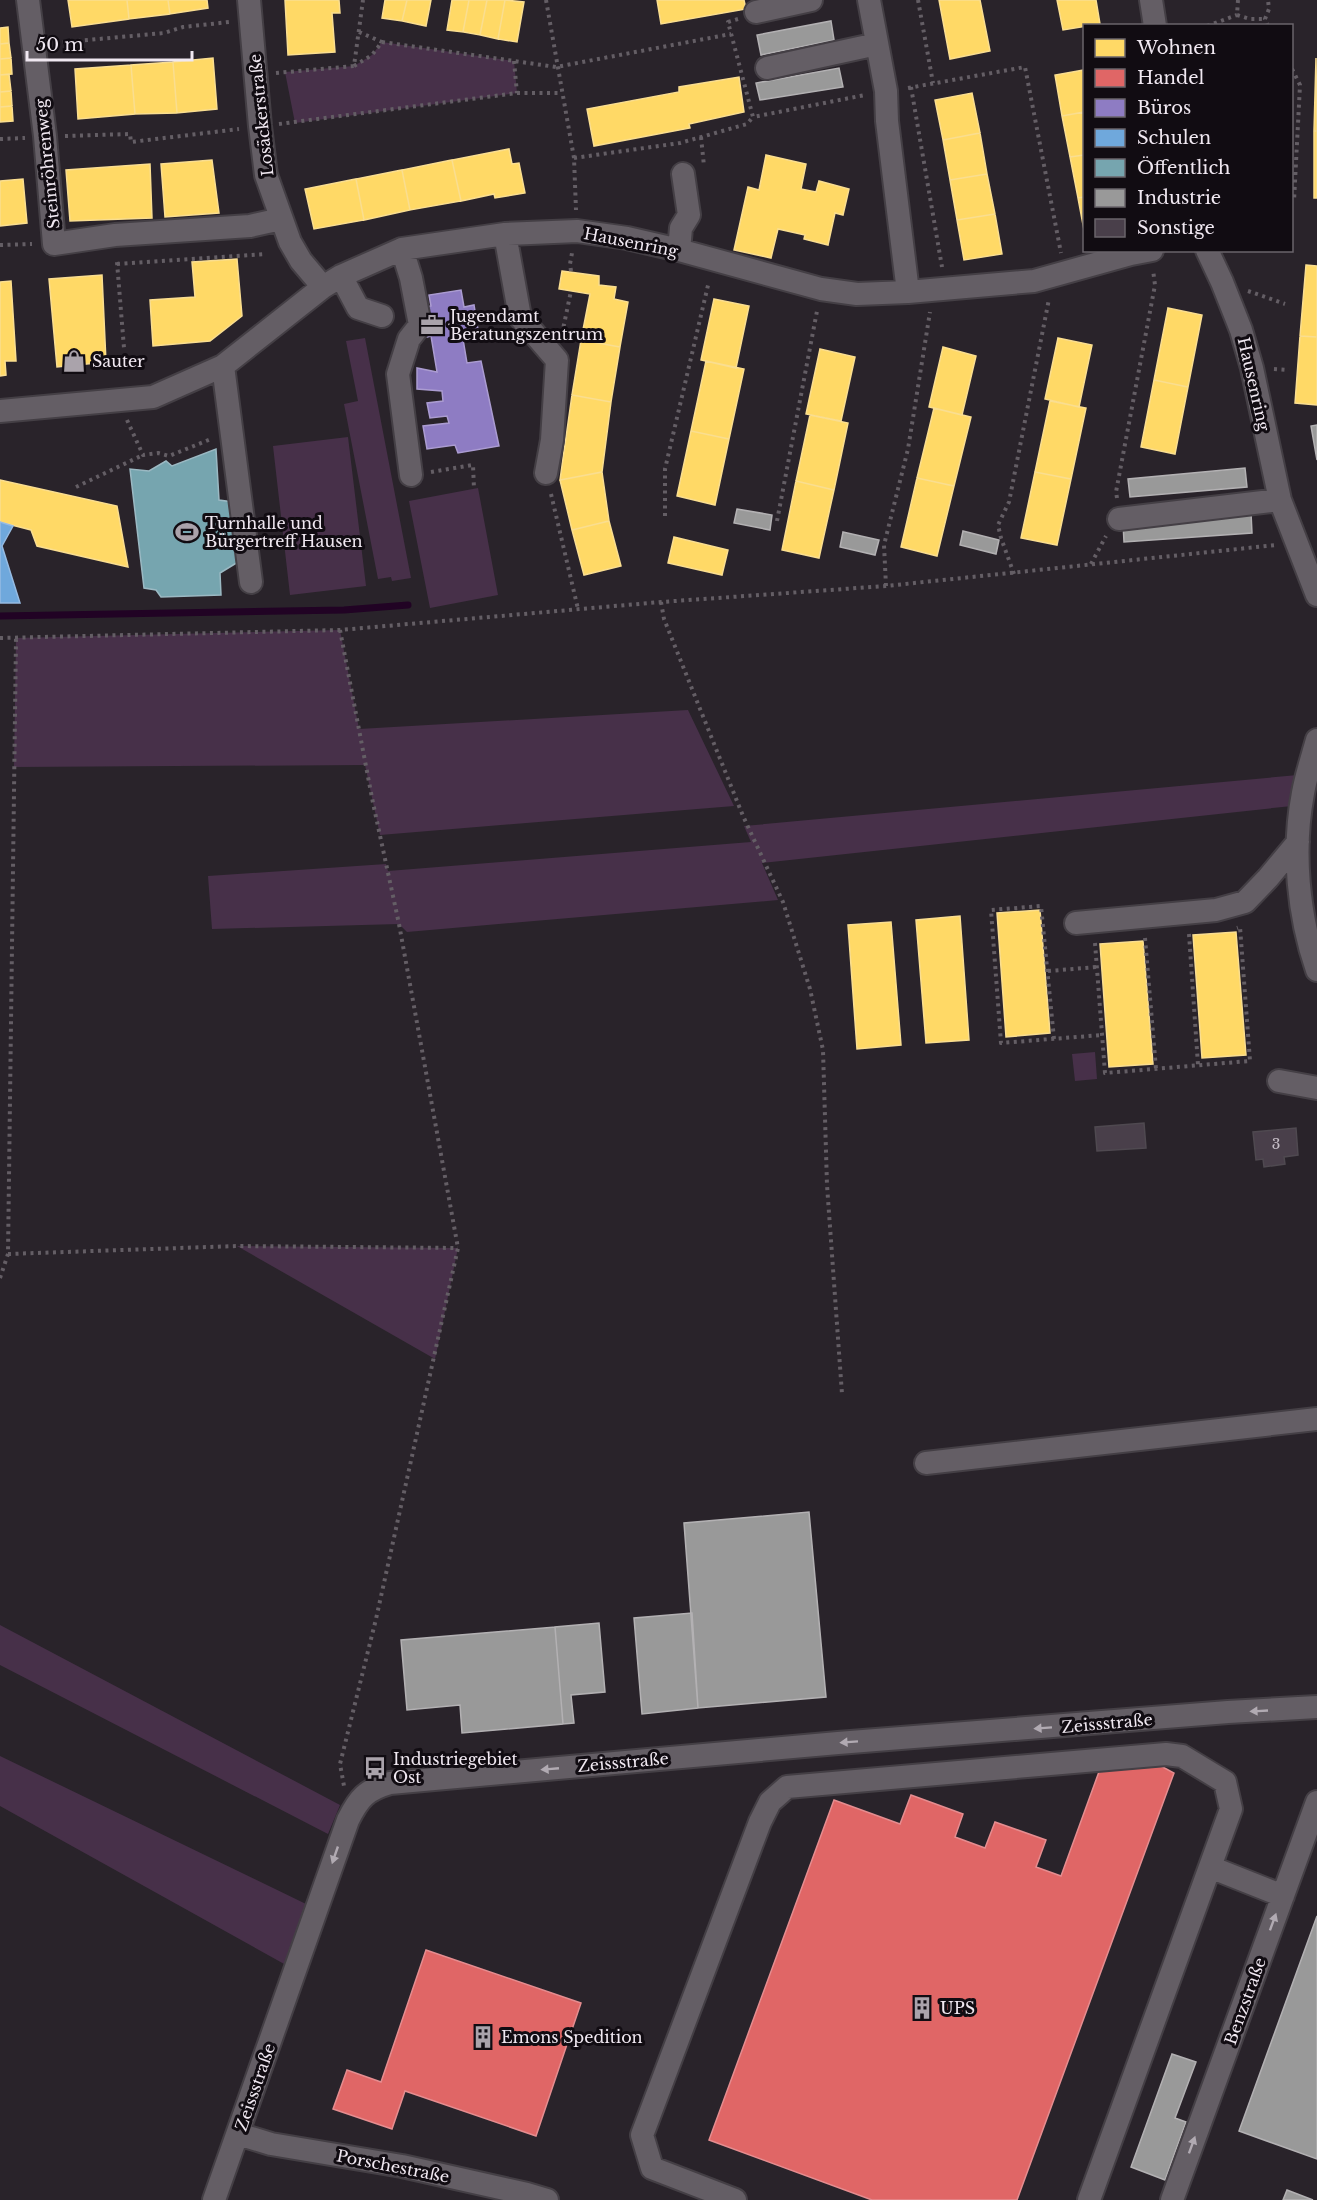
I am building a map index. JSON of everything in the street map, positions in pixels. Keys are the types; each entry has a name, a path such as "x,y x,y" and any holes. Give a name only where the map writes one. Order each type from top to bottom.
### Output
{"street":[{"name":"Steinröhrenweg","path":"28,0 45,136 54,244 115,235 250,226 281,219"},
{"path":"756,12 811,0"},
{"path":"869,0 886,91 887,121 927,290"},
{"path":"1151,0 1155,24"},
{"name":"Losäckerstraße","path":"250,9 266,175 290,242 301,261 332,282 358,308 382,316"},
{"path":"767,68 877,44"},
{"path":"679,250 681,228 689,215 683,174"},
{"name":"Hausenring","path":"0,411 153,398 223,366 332,282 402,249 506,234 577,231 627,238 821,289 857,294 1034,282 1145,252"},
{"path":"506,234 520,317 557,360 552,440 546,473"},
{"path":"402,249 411,278 420,325 409,339 398,374 411,475"},
{"name":"Hausenring","path":"1208,252 1241,330 1252,368 1284,511 1317,595"},
{"path":"223,366 251,582"},
{"path":"1119,519 1284,511"},
{"path":"1317,740 1303,794 1298,842 1302,913 1317,970"},
{"path":"1076,923 1216,910 1245,902 1269,878 1298,842"},
{"path":"1279,1081 1317,1088"},
{"path":"926,1463 1317,1419"},
{"name":"Zeissstraße","path":"214,2200 348,1820 357,1801 372,1788 390,1783 838,1743 1317,1707"},
{"path":"735,2200 652,2168 642,2134 760,1822 770,1802 787,1787 1166,1754 1182,1756 1225,1782 1231,1809 1089,2200"},
{"name":"Benzstraße","path":"1172,2200 1317,1802"},
{"path":"1210,1867 1283,1896"},
{"name":"Porschestraße","path":"238,2134 272,2144 402,2166 547,2200"}],"path":[{"path":"354,66 363,0"},
{"path":"546,0 573,158 577,231"},
{"path":"918,0 933,83"},
{"path":"1238,0 1238,15"},
{"path":"1267,24 1265,19 1269,9 1268,0"},
{"path":"34,45 164,33 250,9"},
{"path":"1213,24 1238,15 1250,19 1265,19"},
{"path":"359,32 382,42 556,67 731,34"},
{"path":"257,75 354,66 372,56 382,42"},
{"path":"514,61 517,93"},
{"path":"886,91 1025,68 1058,276 1050,294 1009,502 998,525 1014,574"},
{"path":"1293,71 1300,85 1293,201"},
{"path":"886,586 884,545 908,448 930,316 911,87"},
{"path":"45,136 130,134 131,142 295,123 517,93 562,93"},
{"path":"573,158 680,143 747,124 753,117"},
{"path":"0,139 21,138"},
{"path":"115,235 123,348"},
{"path":"0,245 54,244"},
{"path":"1091,564 1113,523 1119,519 1116,492 1155,285 1152,252"},
{"path":"117,264 265,254"},
{"path":"664,516 666,469 714,260"},
{"path":"1222,282 1285,304"},
{"path":"777,521 821,289"},
{"path":"557,360 571,291"},
{"path":"118,400 144,455"},
{"path":"76,487 144,455 158,453 169,456 232,430"},
{"path":"411,475 473,465 474,489"},
{"path":"546,473 579,609"},
{"path":"0,638 340,630 661,602 886,586 1297,543"},
{"path":"661,602 664,620 743,816 783,902 810,989 824,1050 827,1185 842,1394"},
{"path":"340,630 371,794 404,948 458,1248 376,1619 340,1764 347,1793 357,1801"},
{"path":"0,1278 8,1254 16,638"},
{"path":"1054,1039 1041,906 991,910 1001,1043 1054,1039 1102,1035"},
{"path":"1105,939 1095,940 1105,1073 1250,1061 1240,927 1230,928"},
{"path":"1183,932 1199,931"},
{"path":"1189,932 1198,1065"},
{"path":"1135,937 1155,935"},
{"path":"1145,936 1156,1069"},
{"path":"1048,971 1097,967"},
{"path":"8,1254 237,1246 458,1248"}],"shaded area":[{"path":"382,42 514,61 517,93 295,123 285,72 354,66 372,55"},
{"path":"365,338 411,578 392,581 391,577 378,579 344,404 358,401 346,341"},
{"path":"348,437 366,586 290,595 273,446"},
{"path":"478,488 498,595 430,608 409,501"},
{"path":"340,630 359,729 688,710 734,806 380,835 365,765 14,767 16,638"},
{"path":"1298,775 1292,806 762,863 778,900 407,932 399,924 212,929 208,876 386,864 388,871 751,842 744,826"},
{"path":"1095,1052 1097,1079 1075,1081 1072,1054"},
{"path":"237,1246 458,1248 435,1359"},
{"path":"0,1625 340,1805 328,1834 0,1665"},
{"path":"0,1756 306,1904 286,1965 0,1806"}],"building: Wohnen":[{"path":"68,0 127,0 129,19 72,27"},
{"path":"127,0 168,0 170,14 129,19"},
{"path":"168,0 207,0 208,8 170,14"},
{"path":"285,0 339,0 340,13 332,13 335,52 288,55"},
{"path":"385,0 407,0 402,21 382,18"},
{"path":"407,0 431,0 426,26 402,21"},
{"path":"452,0 469,0 463,32 447,30"},
{"path":"469,0 487,0 480,35 463,32"},
{"path":"487,0 505,0 498,39 480,35"},
{"path":"505,0 524,2 517,42 498,39"},
{"path":"657,0 744,0 746,9 661,24"},
{"path":"939,0 980,0 990,51 950,59"},
{"path":"1057,0 1096,0 1100,24 1083,24 1083,27 1063,30"},
{"path":"8,27 9,43 0,44 0,28"},
{"path":"9,43 11,58 0,59 0,44"},
{"path":"11,58 12,74 0,75 0,59"},
{"path":"213,58 217,109 177,113 173,62"},
{"path":"1316,58 1317,131 1314,131"},
{"path":"173,62 177,113 135,114 131,65"},
{"path":"131,65 135,114 78,119 75,69"},
{"path":"1083,70 1083,112 1062,116 1055,75"},
{"path":"9,74 11,91 0,92 0,75"},
{"path":"739,77 744,112 689,124 690,128 594,146 587,109 679,92 679,87"},
{"path":"11,91 12,106 0,107 0,92"},
{"path":"972,93 980,133 943,140 935,100"},
{"path":"12,106 13,121 0,122 0,107"},
{"path":"1083,112 1083,155 1070,157 1062,116"},
{"path":"1314,131 1317,131 1317,198 1314,198"},
{"path":"980,133 987,174 950,180 943,140"},
{"path":"509,149 512,164 519,163 525,193 495,198 494,194 461,201 452,160"},
{"path":"766,155 806,164 801,189 816,192 819,181 849,189 843,215 835,213 828,245 804,239 805,235 778,229 771,258 734,250 748,187 759,190"},
{"path":"1083,155 1083,197 1078,198 1070,157"},
{"path":"212,160 219,213 165,217 161,164"},
{"path":"452,160 461,201 410,210 402,170"},
{"path":"150,164 152,218 70,221 66,170"},
{"path":"402,170 410,210 364,220 356,179"},
{"path":"987,174 995,214 957,220 950,180"},
{"path":"23,179 27,223 0,226 0,181"},
{"path":"356,179 364,220 314,229 305,189"},
{"path":"1083,197 1083,225 1078,198"},
{"path":"995,214 1002,254 964,260 957,220"},
{"path":"237,259 242,316 210,341 153,346 150,300 195,297 192,262"},
{"path":"1306,265 1317,266 1317,337 1300,336"},
{"path":"562,271 599,276 599,285 616,287 614,299 628,302 620,347 581,340 590,294 559,289"},
{"path":"102,275 106,362 57,367 49,279"},
{"path":"11,281 16,361 5,361 6,375 0,376 0,282"},
{"path":"714,299 749,306 736,368 701,360"},
{"path":"1168,308 1202,315 1188,387 1154,380"},
{"path":"1300,336 1317,337 1317,405 1295,403"},
{"path":"1058,338 1092,345 1079,407 1045,399"},
{"path":"581,340 620,347 611,402 572,395"},
{"path":"943,347 976,356 962,415 929,407"},
{"path":"820,349 855,357 841,421 806,414"},
{"path":"706,361 744,369 729,439 691,431"},
{"path":"1154,380 1188,387 1175,454 1141,447"},
{"path":"572,395 611,402 602,472 560,480"},
{"path":"1050,401 1086,408 1071,479 1035,472"},
{"path":"934,408 971,417 954,486 917,478"},
{"path":"810,415 848,423 834,490 796,481"},
{"path":"691,431 729,439 715,505 677,496"},
{"path":"602,472 609,521 572,530 560,480"},
{"path":"1035,472 1071,479 1057,545 1021,538"},
{"path":"917,478 954,486 937,556 901,547"},
{"path":"0,480 117,506 128,567 37,546 31,530 0,522"},
{"path":"796,481 834,490 819,558 782,550"},
{"path":"609,521 621,566 584,575 572,530"},
{"path":"674,537 728,550 722,575 668,563"},
{"path":"1040,910 1050,1033 1006,1037 997,913"},
{"path":"960,916 969,1040 926,1043 916,920"},
{"path":"891,922 901,1045 857,1049 848,925"},
{"path":"1236,932 1246,1055 1202,1058 1193,935"},
{"path":"1143,941 1153,1064 1109,1067 1100,944"}],"building: Handel":[{"name":"UPS","path":"1159,1765 1174,1773 1017,2200 872,2200 709,2140 834,1800 900,1824 911,1795 963,1814 955,1837 985,1848 995,1822 1046,1840 1036,1867 1061,1876 1100,1769"},
{"name":"Emons Spedition","path":"426,1950 581,2003 536,2136 405,2091 392,2129 333,2109 347,2070 381,2082"}],"building: Büros":[{"path":"461,290 464,307 474,305 478,330 462,333 467,363 481,361 499,446 458,453 455,445 427,449 423,426 449,423 447,416 430,418 427,403 443,401 442,391 417,389 417,368 437,372 431,336 427,337 421,308 431,306 429,295"}],"building: Schulen":[{"path":"0,522 13,526 2,546 20,603 0,603"}],"building: Öffentlich":[{"name":"Turnhalle und Bürgertreff Hausen","path":"216,449 219,500 233,502 238,562 220,573 221,595 161,597 156,590 144,588 130,469 149,471 166,461 172,466"}],"building: Industrie":[{"path":"831,21 834,40 761,55 757,35"},
{"path":"839,68 843,87 760,100 756,83"},
{"path":"1317,425 1317,460 1311,426"},
{"path":"1245,468 1247,487 1130,497 1128,479"},
{"path":"737,509 772,515 770,530 734,523"},
{"path":"1251,513 1252,533 1124,542 1123,523"},
{"path":"963,531 999,540 996,554 960,545"},
{"path":"843,532 879,540 875,555 840,547"},
{"path":"809,1512 826,1697 698,1708 684,1523"},
{"path":"692,1613 698,1708 642,1714 634,1618"},
{"path":"599,1623 605,1692 571,1695 574,1723 563,1724 555,1627"},
{"path":"555,1627 563,1724 462,1733 460,1705 407,1710 401,1640"},
{"path":"1317,1916 1317,2159 1239,2131"},
{"path":"1172,2054 1196,2062 1175,2118 1186,2122 1165,2180 1131,2167"},
{"path":"1287,2190 1313,2200 1283,2200"}],"building: Sonstige":[{"path":"1144,1123 1146,1148 1097,1151 1095,1127"},
{"path":"1296,1128 1298,1155 1284,1157 1285,1164 1264,1167 1263,1159 1256,1160 1253,1132"}],"waterway":[{"path":"0,616 344,610 408,605"}],"place":[{"name":"Jugendamt Beratungszentrum","path":"432,325"},
{"name":"Sauter","path":"74,361"},
{"name":"Turnhalle und Bürgertreff Hausen","path":"187,532"},
{"name":"Industriegebiet Ost","path":"375,1768"},
{"name":"UPS","path":"922,2008"},
{"name":"Emons Spedition","path":"483,2037"}]}
